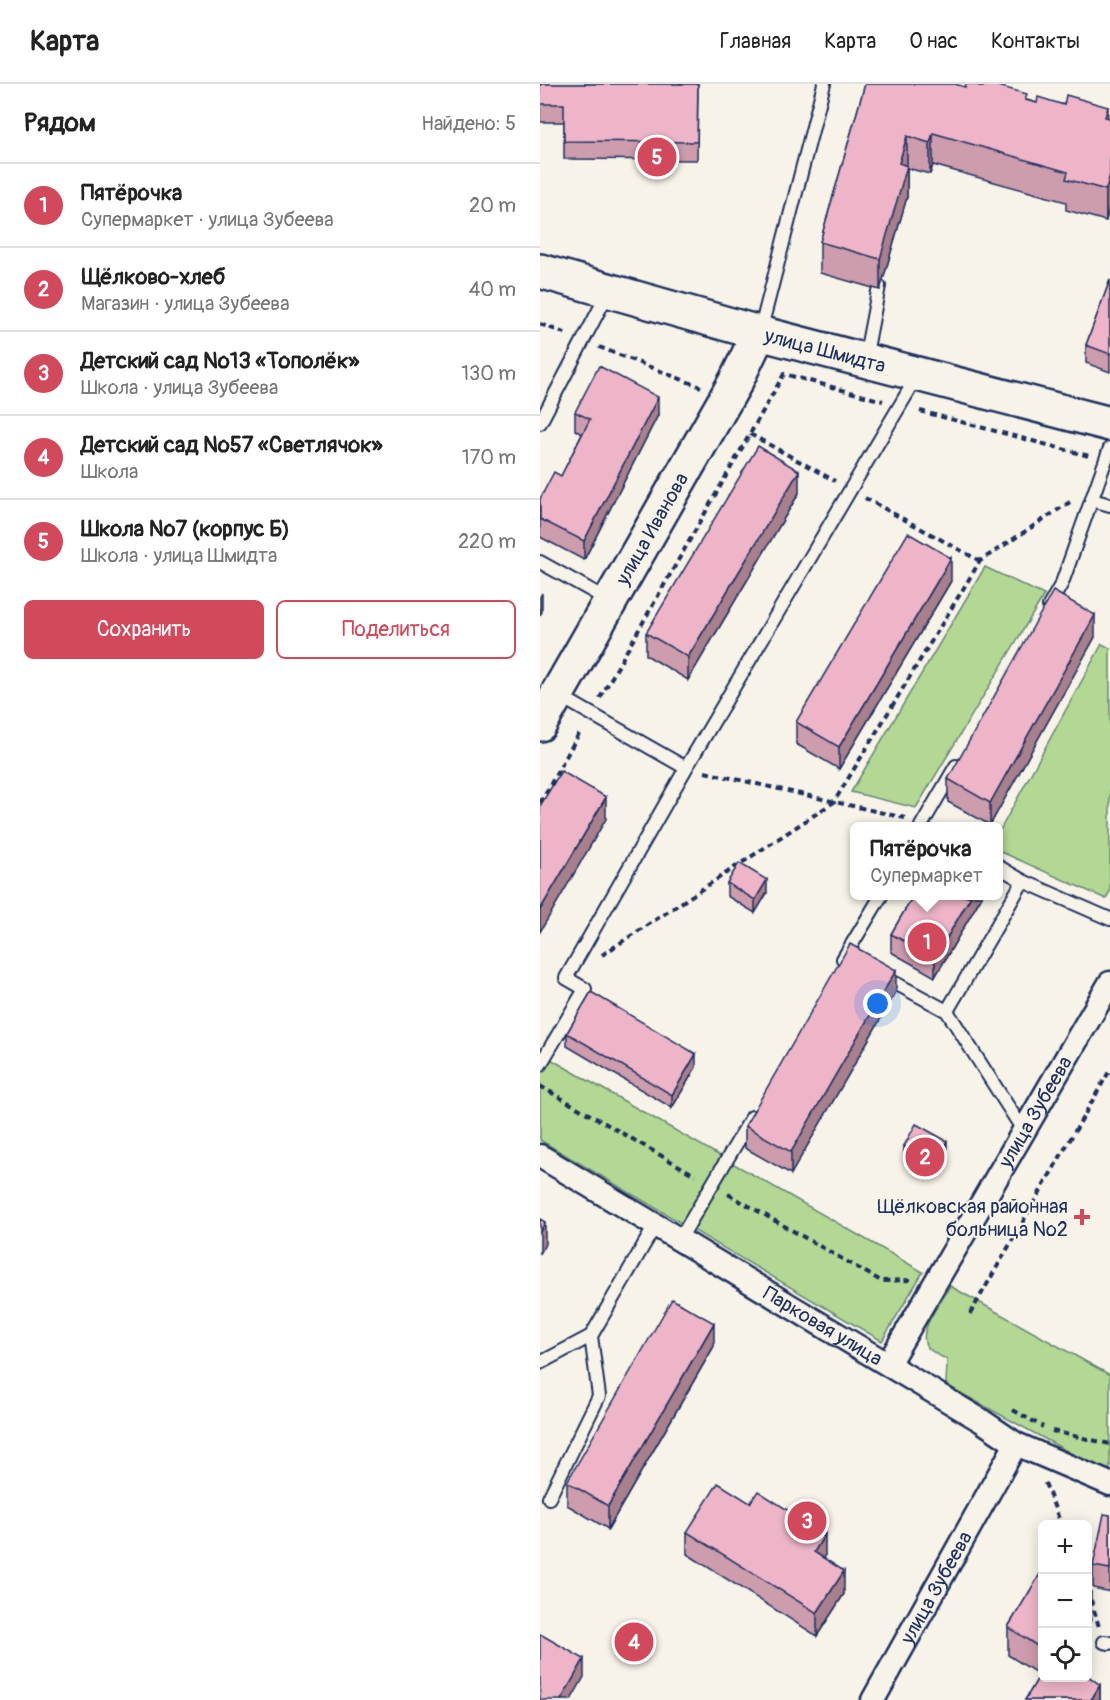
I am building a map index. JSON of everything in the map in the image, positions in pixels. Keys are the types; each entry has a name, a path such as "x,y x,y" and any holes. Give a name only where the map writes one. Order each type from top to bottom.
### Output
{"street":[{"name":"улица Шмидта","path":"540,272 759,333 1110,424"},
{"name":"улица Иванова","path":"540,724 736,381 759,333"},
{"name":"улица Зубеева","path":"888,1364 1110,983"},
{"name":"Парковая улица","path":"540,1156 888,1364 1016,1444 1110,1484"},
{"name":"улица Зубеева","path":"873,1700 1016,1444"}],"lane":[{"path":"759,333 824,84"},
{"path":"865,360 879,286"},
{"path":"540,423 609,290"},
{"path":"540,1065 585,989 566,978 686,768 919,374"},
{"path":"1045,613 1062,583 1108,454"},
{"path":"1092,500 1110,505"},
{"path":"540,562 611,601"},
{"path":"557,694 686,768"},
{"path":"927,822 964,752"},
{"path":"1003,869 1023,881 1110,919"},
{"path":"947,1011 1023,881"},
{"path":"847,960 879,900"},
{"path":"876,972 947,1011 1023,1130"},
{"path":"680,1239 759,1105"},
{"path":"540,1363 591,1336 656,1224"},
{"path":"549,1498 599,1396 591,1336"}],"path":[{"path":"540,324 701,387"},
{"path":"540,803 784,374 901,406 1108,454"},
{"path":"566,978 834,802 980,561 1097,484"},
{"path":"686,768 913,822"},
{"path":"970,1314 1110,1070"},
{"path":"1045,1483 1060,1520"},
{"path":"1092,1601 1107,1642"}],"green space":[{"path":"985,567 1044,595 916,808 851,792"},
{"path":"1102,644 1110,648 1110,891 1106,899 1003,853 1003,825"},
{"path":"540,1053 923,1272 882,1341 540,1140"},
{"path":"950,1286 1110,1375 1110,1472 1098,1468 946,1385 947,1360 927,1347 925,1333 931,1316"}],"building":[{"path":"540,84 698,84 697,142 564,141 564,104 540,104"},
{"path":"865,84 955,84 965,87 966,84 973,84 983,87 984,84 991,84 1027,94 1025,100 1037,103 1038,97 1064,105 1066,95 1108,107 1105,117 1110,118 1110,174 1106,190 1066,179 1068,172 933,133 930,143 907,136 899,163 907,166 880,259 820,242"},
{"path":"1110,280 1110,354 1086,345"},
{"path":"599,366 658,397 584,541 540,519 540,499 554,472 561,476 590,419 575,412"},
{"path":"758,446 799,471 688,657 646,633"},
{"path":"908,533 951,558 839,747 796,722"},
{"path":"1053,591 1095,615 990,803 948,779"},
{"path":"561,771 606,797 540,910 540,806"},
{"path":"739,863 767,880 755,900 727,883"},
{"path":"911,900 969,900 935,958 891,934"},
{"path":"850,944 896,970 791,1152 745,1126"},
{"path":"591,992 696,1054 672,1095 567,1033"},
{"path":"916,1124 947,1141 937,1157 932,1154 928,1160 904,1146"},
{"path":"540,1219 545,1222 540,1232"},
{"path":"672,1299 714,1323 608,1506 567,1482"},
{"path":"718,1483 750,1503 758,1491 825,1534 814,1552 844,1571 817,1613 687,1532"},
{"path":"1104,1514 1110,1515 1110,1569 1093,1566"},
{"path":"1038,1578 1038,1646 1008,1627"},
{"path":"540,1634 584,1659 561,1700 540,1700"},
{"path":"1038,1678 1038,1682 1092,1682 1092,1679 1100,1685 1091,1700 1025,1700"}],"place":[{"name":"Школа №7 (корпус Б)","path":"657,157"},
{"name":"Пятёрочка","path":"927,942"},
{"name":"Щёлково-хлеб","path":"925,1157"},
{"name":"Щёлковская районная больница №2","path":"1082,1217"},
{"name":"Детский сад №13 «Тополёк»","path":"807,1521"},
{"name":"Детский сад №57 «Светлячок»","path":"634,1642"}]}
